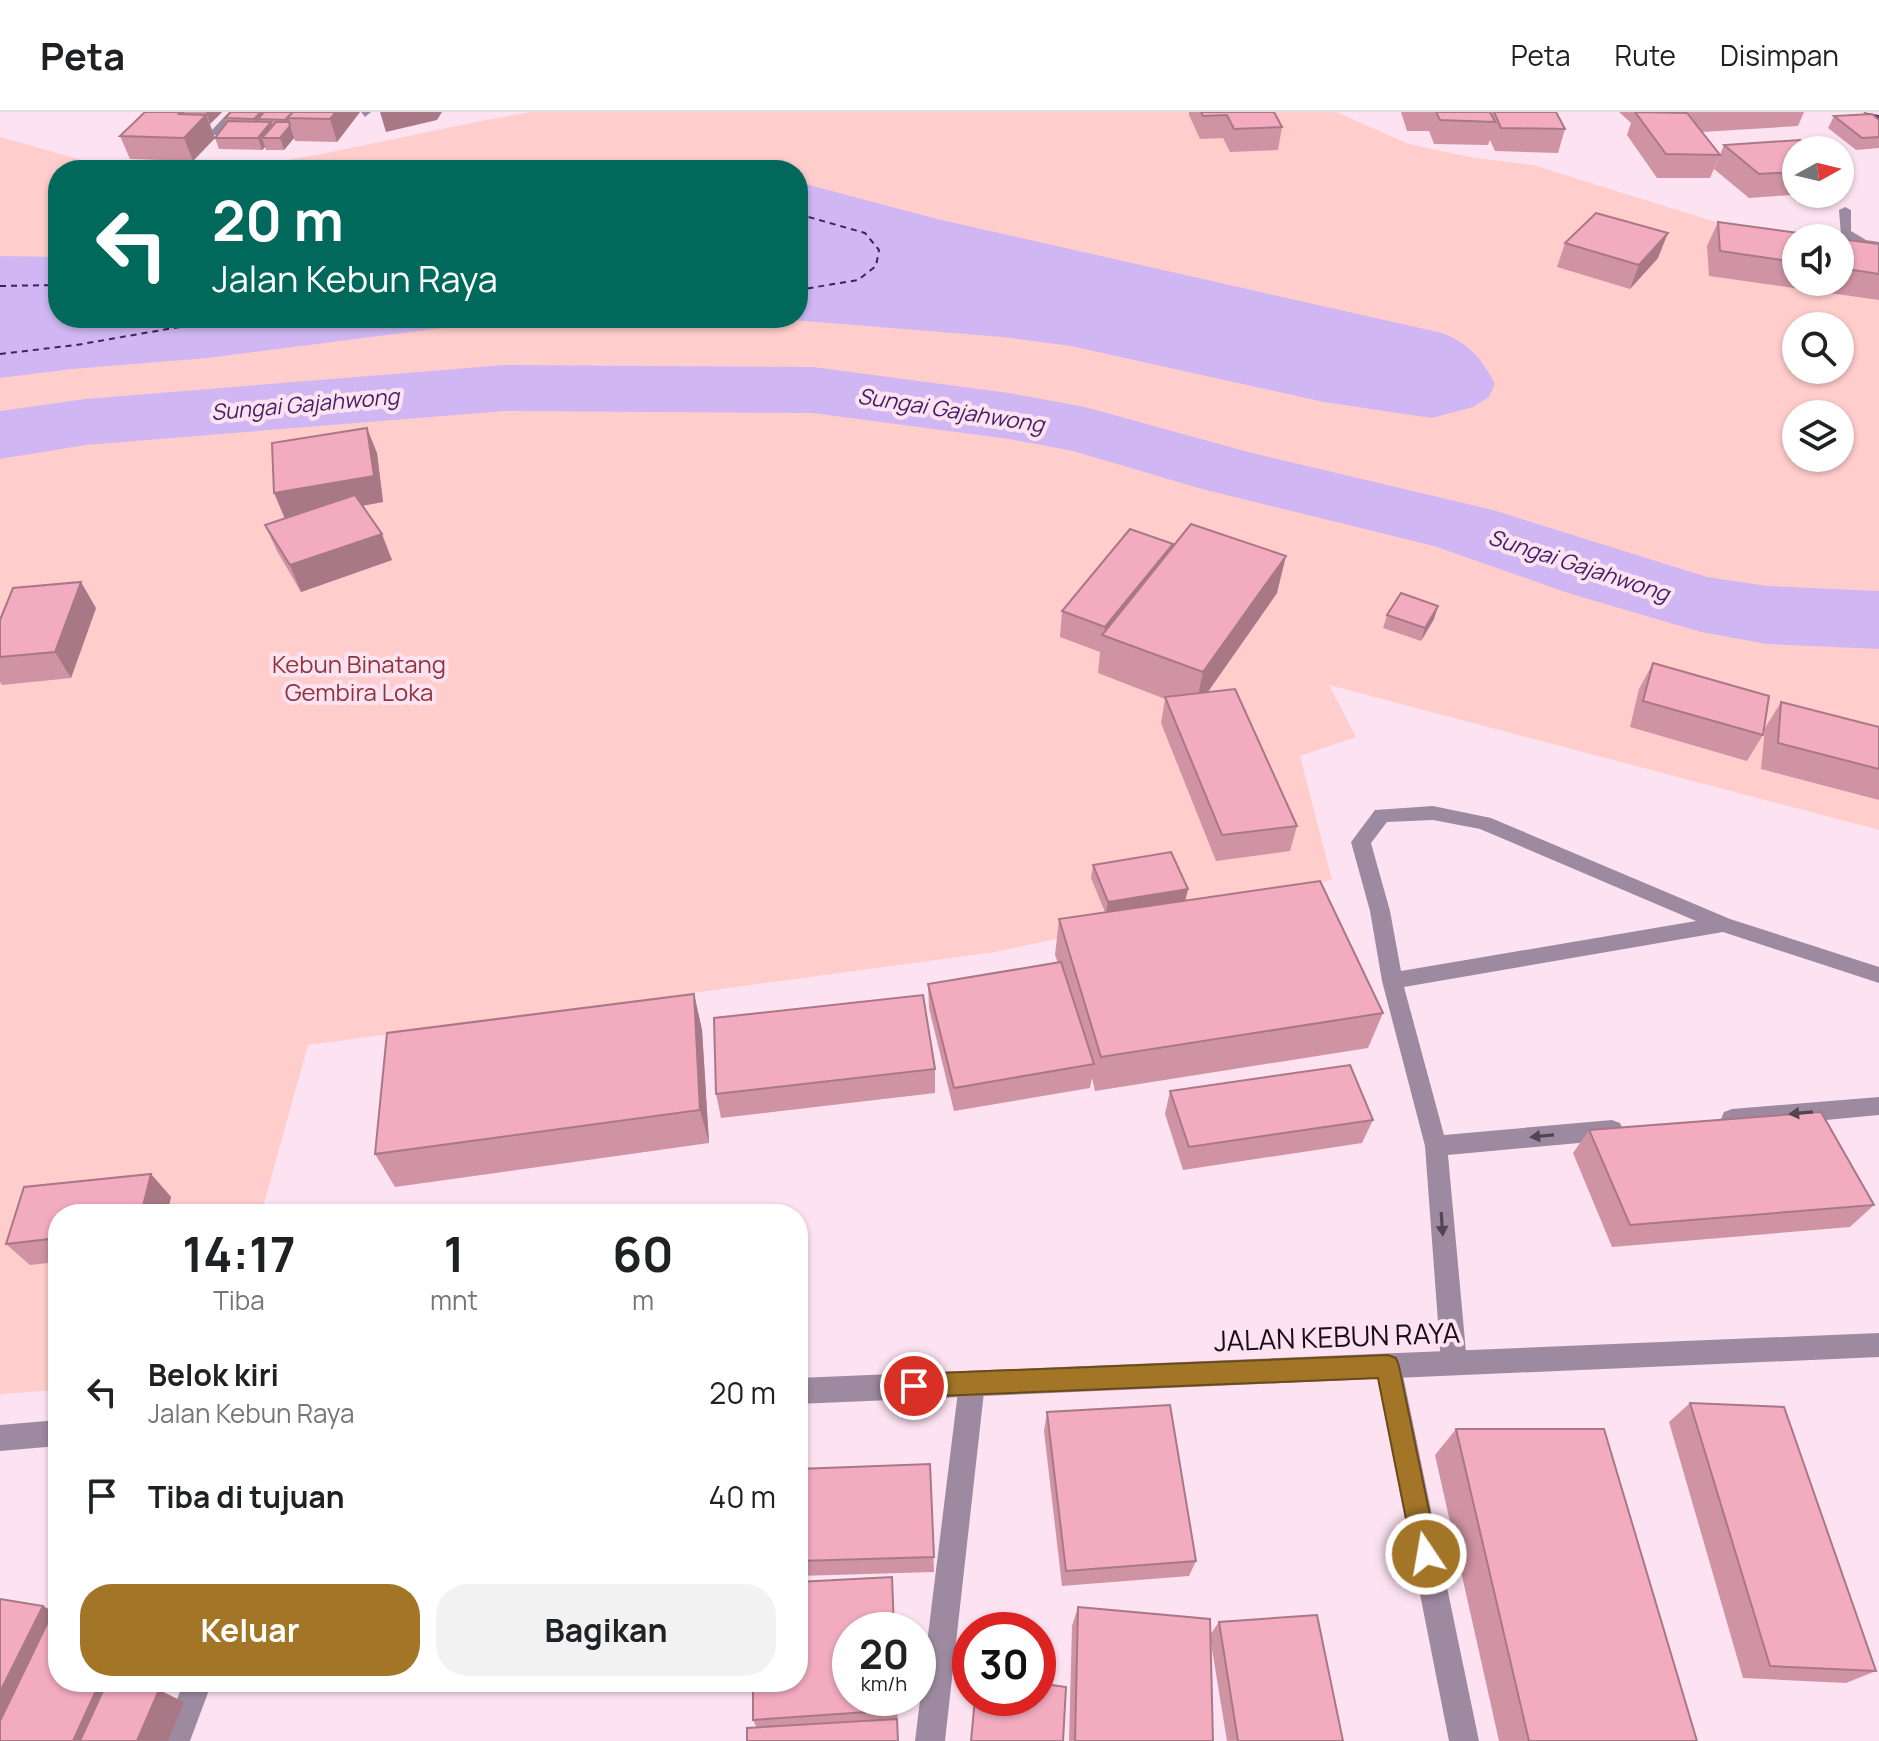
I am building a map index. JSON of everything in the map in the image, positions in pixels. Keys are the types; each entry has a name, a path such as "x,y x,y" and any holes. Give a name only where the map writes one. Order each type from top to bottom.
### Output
{"main road":[{"path":"1868,112 1879,120"}],"street":[{"path":"215,133 235,112"},
{"path":"1845,210 1845,232 1850,238 1879,246"},
{"path":"1454,1363 1436,1146 1392,981 1380,911 1361,842 1382,815 1433,813 1484,823 1723,924 1879,975"},
{"path":"1392,981 1723,924"},
{"path":"1707,1121 1879,1106"},
{"path":"1436,1146 1629,1128"},
{"name":"JALAN KEBUN RAYA","path":"808,1391 1879,1345"},
{"path":"1388,1366 1464,1741"},
{"path":"930,1741 972,1383"},
{"path":"0,1438 48,1434"},
{"path":"175,1741 194,1692"}],"green space":[{"name":"Kebun Binatang Gembira Loka","path":"531,112 1336,112 1409,144 1469,157 1533,165 1780,242 1782,296 1854,296 1854,272 1879,255 1879,830 1329,685 1356,737 1300,756 1332,880 995,952 308,1045 264,1204 48,1204 48,1391 0,1394 0,137 82,160 48,160 48,328 808,328 808,160 285,160"}],"shaded area":[{"path":"808,185 937,219 1442,333 1474,353 1495,384 1489,397 1473,407 1432,418 1324,402 1071,346 1003,337 808,321"},
{"path":"0,256 48,257 48,328 442,328 208,358 0,378"}],"building":[{"path":"145,112 206,115 184,138 120,136"},
{"path":"231,112 261,112 254,119 225,118"},
{"path":"264,112 293,112 288,120 258,119"},
{"path":"293,112 336,112 330,119 287,118"},
{"path":"1201,112 1274,112 1282,127 1234,129 1227,115 1203,116"},
{"path":"1436,112 1490,112 1495,122 1440,120"},
{"path":"1494,112 1556,112 1565,129 1501,128"},
{"path":"1635,112 1687,113 1720,155 1666,154"},
{"path":"1872,114 1879,120 1879,137 1862,138 1834,116"},
{"path":"228,121 271,122 258,138 215,138"},
{"path":"276,122 289,122 290,126 280,138 262,138"},
{"path":"1782,141 1782,173 1759,174 1724,145"},
{"path":"1596,213 1668,233 1639,265 1565,243"},
{"path":"1718,222 1782,231 1782,260 1720,251"},
{"path":"1854,241 1879,244 1879,274 1854,270"},
{"path":"367,428 374,476 274,493 272,443"},
{"path":"355,495 382,534 290,565 265,525"},
{"path":"1191,524 1286,556 1203,672 1102,635"},
{"path":"1130,529 1173,544 1105,627 1062,611"},
{"path":"81,582 55,652 0,657 0,620 13,588"},
{"path":"1401,593 1438,606 1425,628 1387,615"},
{"path":"1653,663 1769,696 1763,735 1643,701"},
{"path":"1235,689 1297,826 1222,835 1165,697"},
{"path":"1781,702 1879,727 1879,769 1778,743"},
{"path":"1171,852 1188,889 1108,902 1093,865"},
{"path":"1320,881 1383,1013 1101,1057 1059,919"},
{"path":"1061,962 1094,1064 954,1088 928,984"},
{"path":"694,994 700,1110 375,1154 387,1033"},
{"path":"923,995 935,1069 716,1094 714,1018"},
{"path":"1350,1065 1373,1120 1189,1147 1170,1091"},
{"path":"1821,1112 1874,1205 1630,1225 1589,1130"},
{"path":"151,1174 144,1204 48,1204 48,1239 6,1244 24,1187"},
{"path":"1690,1403 1784,1407 1876,1671 1770,1666"},
{"path":"1170,1405 1196,1561 1066,1571 1047,1412"},
{"path":"1456,1429 1604,1429 1697,1741 1529,1741"},
{"path":"930,1464 934,1557 808,1561 808,1469"},
{"path":"892,1577 893,1612 832,1612 832,1714 753,1720 753,1692 808,1692 808,1581"},
{"path":"0,1599 43,1606 0,1692"},
{"path":"1078,1607 1210,1619 1213,1741 1075,1741"},
{"path":"1317,1615 1343,1741 1238,1741 1219,1622"},
{"path":"48,1622 48,1692 95,1692 73,1741 0,1741 0,1721"},
{"path":"1056,1686 1066,1687 1063,1741 971,1741 973,1716 1056,1716"},
{"path":"102,1692 158,1692 137,1741 80,1741"},
{"path":"897,1719 898,1741 747,1741 747,1728"}],"waterway":[{"name":"Sungai Gajahwong","path":"0,435 85,422 505,388 813,390 1009,416 1085,430 1231,472 1463,528 1599,574 1701,604 1767,615 1879,620"}],"ferry route":[{"path":"808,217 865,233 879,250 876,266 858,280 808,288"},
{"path":"0,286 48,285"},
{"path":"0,354 174,328"}],"route":[{"path":"914,1386 1388,1366 1426,1554"}]}
